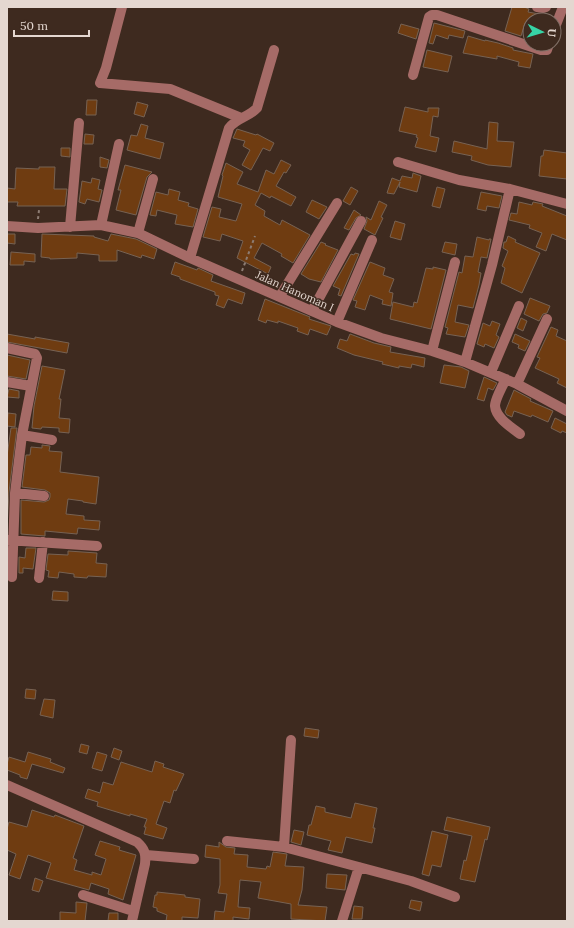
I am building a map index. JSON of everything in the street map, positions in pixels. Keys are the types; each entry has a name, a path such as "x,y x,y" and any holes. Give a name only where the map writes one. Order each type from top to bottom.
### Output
{"street":[{"path":"122,7 106,68 100,83 170,89 241,118"},
{"path":"537,7 546,7"},
{"path":"413,75 429,17 432,15 437,15 522,44"},
{"path":"190,258 229,128 236,121 250,114 257,108 274,50"},
{"path":"70,227 79,123"},
{"path":"102,225 119,144"},
{"path":"398,162 459,180 510,189 567,204"},
{"path":"138,233 153,179"},
{"path":"465,362 492,265 510,189"},
{"path":"280,296 337,203"},
{"path":"312,311 361,221"},
{"name":"Jalan Hanoman I","path":"7,226 38,228 102,225 138,233 239,280 280,296 337,322 382,338 432,351 491,372 567,411"},
{"path":"337,322 372,240"},
{"path":"432,351 455,262"},
{"path":"491,372 519,306"},
{"path":"517,384 547,320"},
{"path":"7,348 37,356 22,435 15,493 10,540 12,577"},
{"path":"506,379 496,402 496,409 505,423 520,434"},
{"path":"7,382 31,386"},
{"path":"22,435 52,440"},
{"path":"15,493 44,496"},
{"path":"10,540 97,546"},
{"path":"39,578 43,542"},
{"path":"284,847 291,740"},
{"path":"7,785 137,842 144,849 146,855 143,877 133,916 82,895"},
{"path":"227,841 284,847 411,881 455,898"},
{"path":"146,855 194,859"},
{"path":"342,921 358,867"}],"path":[{"path":"239,280 255,236"}],"building":[{"path":"512,7 524,7 529,9 528,12 522,12 521,36 505,31"},
{"path":"434,23 465,31 463,38 449,35 448,39 436,35 433,44 429,43"},
{"path":"401,24 419,29 416,39 398,33"},
{"path":"468,36 498,43 513,48 513,50 533,54 530,68 518,66 519,62 497,56 497,59 463,53"},
{"path":"427,50 452,56 448,72 423,67"},
{"path":"87,100 97,100 96,115 86,115"},
{"path":"137,102 148,105 144,117 134,114"},
{"path":"405,107 428,112 428,108 439,108 438,117 433,116 430,136 439,138 436,152 415,147 418,138 416,137 417,135 399,131"},
{"path":"489,122 498,123 497,141 514,142 511,167 488,165 471,160 472,156 452,152 454,141 487,149"},
{"path":"141,124 148,126 145,138 164,143 160,159 127,150 131,135 137,136"},
{"path":"237,129 256,135 257,134 274,143 270,151 263,148 251,170 242,165 250,150 243,146 245,141 233,138"},
{"path":"85,134 94,135 93,144 84,144"},
{"path":"61,148 70,148 70,157 61,156"},
{"path":"544,150 567,153 567,179 539,176 541,156 543,156"},
{"path":"100,157 109,160 107,168 100,167"},
{"path":"281,160 291,165 286,173 284,172 276,186 296,197 291,206 271,196 270,198 261,193 255,205 265,211 264,216 280,225 282,220 310,235 293,263 281,256 282,254 262,243 254,258 271,267 268,274 237,258 243,241 222,234 220,241 203,237 212,207 221,209 219,217 236,221 242,204 218,197 226,163 243,172 237,184 258,192 266,170 274,174"},
{"path":"125,165 152,172 147,177 136,215 116,210 121,190 118,190"},
{"path":"39,167 55,167 54,189 67,189 65,206 17,206 18,202 7,202 7,188 15,189 16,168 39,169"},
{"path":"413,173 421,176 417,192 399,187 400,182 394,194 387,193 392,178 400,181 402,176 412,178"},
{"path":"92,178 100,180 98,189 102,190 99,202 87,199 85,204 79,202 82,181 91,183"},
{"path":"351,187 358,191 350,205 343,201"},
{"path":"437,187 445,189 440,208 432,206"},
{"path":"169,189 180,192 178,200 189,203 188,206 198,209 193,227 175,224 177,215 157,210 156,216 150,215 156,192 168,195"},
{"path":"481,192 502,196 499,208 487,206 486,211 477,209"},
{"path":"312,200 327,207 319,219 306,212"},
{"path":"379,201 387,205 375,235 364,229 367,221 366,217 371,220"},
{"path":"519,202 532,205 533,202 543,204 542,206 567,216 567,240 552,234 546,251 536,247 542,233 529,228 530,225 509,220 511,213 517,214"},
{"path":"354,210 361,215 356,218 349,230 344,228"},
{"path":"395,221 405,224 401,240 390,237"},
{"path":"7,234 15,234 15,244 7,243"},
{"path":"42,234 94,236 108,241 111,234 136,239 157,249 154,259 142,255 141,258 117,250 117,261 99,261 99,255 77,253 77,258 50,259 41,257"},
{"path":"508,236 516,240 515,242 540,253 522,293 501,283 505,268 502,266 508,251 503,248 504,242 506,242"},
{"path":"477,237 489,240 491,239 487,258 481,257 478,272 481,273 473,308 458,305 455,322 469,325 465,337 446,334 448,328 445,327 459,272 462,273 465,256 473,257"},
{"path":"321,242 338,250 321,282 309,279 301,274"},
{"path":"445,242 457,244 455,255 442,252"},
{"path":"11,252 35,254 35,262 24,261 24,265 10,265"},
{"path":"355,253 359,254 341,296 338,295 340,289 333,286 351,254 354,255"},
{"path":"175,262 197,270 198,268 213,275 211,281 245,293 242,304 228,299 224,308 216,305 219,296 215,295 215,292 180,279 180,277 171,274"},
{"path":"370,262 385,268 383,275 394,279 389,292 393,293 391,306 382,304 383,300 370,295 365,310 355,307 357,301 353,300"},
{"path":"433,267 446,270 431,329 390,319 393,302 413,307 414,302 417,303 426,268 433,269"},
{"path":"530,298 550,306 547,313 543,314 539,321 524,314"},
{"path":"265,299 310,317 309,319 331,326 327,335 310,329 308,335 297,331 298,328 278,321 278,323 267,320 266,323 258,320"},
{"path":"521,318 527,321 523,331 517,328"},
{"path":"492,321 500,324 496,335 499,337 494,348 485,344 484,347 477,344 483,323 490,326"},
{"path":"551,327 558,330 556,336 567,341 567,388 557,383 559,379 535,368 540,358 537,357"},
{"path":"7,334 69,343 67,353 7,342"},
{"path":"350,334 374,343 391,347 390,352 425,358 424,367 412,364 411,368 399,366 399,368 382,364 383,362 354,355 337,348 340,339 347,341"},
{"path":"515,334 530,341 525,351 518,348 519,345 512,342"},
{"path":"7,355 30,360 26,379 7,376"},
{"path":"444,365 461,367 469,371 465,388 440,383"},
{"path":"42,366 65,370 59,399 61,399 59,418 70,419 69,433 59,432 59,428 32,428 34,406"},
{"path":"484,377 497,383 493,390 488,388 484,401 477,399"},
{"path":"9,389 19,391 19,398 7,397"},
{"path":"514,390 531,399 530,401 553,411 548,422 532,415 531,417 514,411 512,417 507,415 505,412"},
{"path":"8,413 16,414 15,427 7,426"},
{"path":"555,418 567,424 567,433 562,431 561,433 551,428"},
{"path":"11,428 17,428 9,492 7,528 7,456"},
{"path":"42,445 50,446 49,451 62,452 60,472 99,477 96,504 68,499 66,514 84,516 84,520 100,521 99,530 78,528 77,534 45,531 45,536 21,534 21,500 44,502 49,500 50,497 50,493 45,490 22,487 26,455 30,455 31,447 42,448"},
{"path":"26,548 36,548 33,569 23,568 23,573 19,573 19,557 25,558"},
{"path":"68,551 97,553 96,563 107,564 106,577 74,577 74,574 59,572 58,578 48,577 49,571 46,570 48,554 68,555"},
{"path":"53,591 68,592 68,601 52,600"},
{"path":"26,689 36,690 35,699 25,698"},
{"path":"44,699 55,700 53,718 40,715"},
{"path":"305,728 319,730 318,738 304,736"},
{"path":"81,744 89,746 87,754 79,752"},
{"path":"114,748 122,751 119,760 111,757"},
{"path":"28,752 51,759 50,762 65,768 63,773 32,764 27,779 7,770 9,757 25,762"},
{"path":"97,752 107,755 102,771 92,768"},
{"path":"155,761 164,764 163,767 184,774 176,791 174,790 170,803 164,801 156,824 167,828 163,839 144,834 146,827 144,827 147,819 130,814 130,816 97,806 98,802 85,798 88,789 100,793 103,782 113,785 121,762 152,772"},
{"path":"355,803 377,808 372,843 346,837 342,853 328,850 331,841 307,835 316,806 325,808 325,812 351,818"},
{"path":"32,810 54,817 55,815 84,826 73,858 77,860 74,870 92,875 92,872 101,875 106,859 95,855 100,841 120,847 119,850 136,855 123,900 108,894 109,889 91,883 89,890 46,878 51,863 28,855 20,879 9,875 16,854 7,850 7,829 9,822 27,827"},
{"path":"447,817 490,827 487,840 485,839 475,882 460,879 464,860 466,861 472,836 444,830"},
{"path":"294,830 304,832 301,845 291,842"},
{"path":"432,831 448,835 441,867 432,865 429,876 422,874"},
{"path":"219,842 226,847 235,848 234,854 248,855 247,867 266,869 267,866 270,867 273,852 287,854 285,866 304,867 302,890 298,905 327,907 325,921 291,919 291,904 258,898 261,882 240,880 238,907 250,908 249,919 233,917 233,921 214,921 215,911 224,912 227,894 218,893 220,885 220,859 205,857 206,845 219,847"},
{"path":"327,874 347,875 345,890 326,888"},
{"path":"35,878 43,881 39,892 32,890"},
{"path":"157,892 185,895 185,897 200,899 198,918 182,917 182,921 166,921 167,915 157,911 157,908 153,907"},
{"path":"411,900 422,902 420,911 409,908"},
{"path":"76,902 87,903 85,921 60,921 60,912 76,913"},
{"path":"354,906 363,907 362,919 352,919"},
{"path":"109,913 118,913 118,921 108,921"}]}
